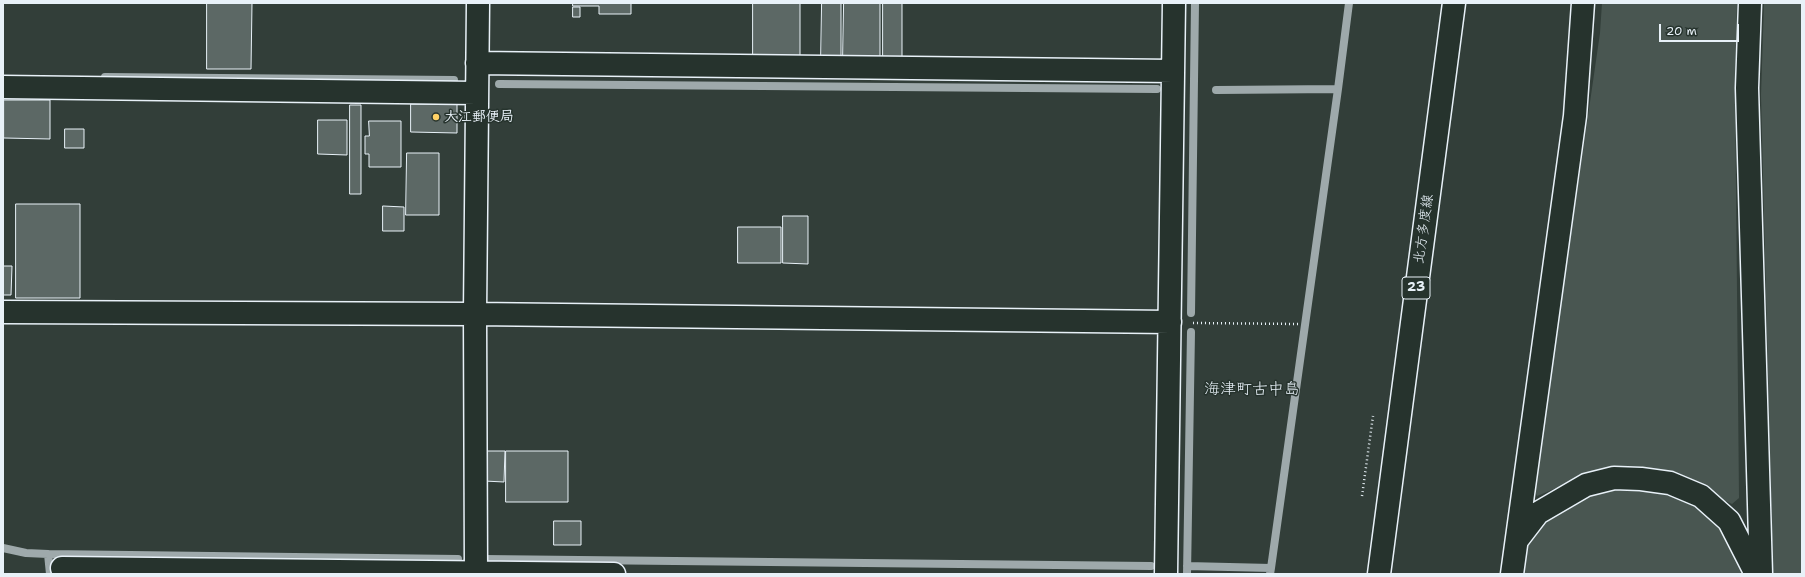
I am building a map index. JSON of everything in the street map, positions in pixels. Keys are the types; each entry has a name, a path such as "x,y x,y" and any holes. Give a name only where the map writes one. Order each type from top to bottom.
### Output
{"street":[{"path":"476,573 475,314 478,3"},
{"path":"1166,574 1174,3"},
{"name":"北方多度線","path":"1379,574 1454,3"},
{"path":"1512,574 1575,116 1583,3"},
{"path":"1750,3 1747,88 1761,574"},
{"path":"477,63 1174,71"},
{"path":"3,87 476,93"},
{"path":"3,312 475,314 1170,322"},
{"path":"1517,540 1538,513 1586,485 1614,478 1641,479 1670,483 1701,496 1729,521 1756,574"},
{"path":"62,568 614,574"}],"path":[{"path":"1170,322 1299,324"}],"shaded area":[{"path":"1602,3 1737,3 1735,84 1739,498 1732,504 1671,474 1654,469 1637,467 1602,472 1537,496 1534,489 1600,33"},
{"path":"1764,3 1802,3 1802,574 1773,574 1761,95"},
{"path":"1619,489 1663,491 1688,502 1715,519 1731,543 1745,574 1523,574 1529,539 1553,511 1586,493"}],"building":[{"path":"207,3 252,3 251,69 207,69"},
{"path":"573,3 631,3 631,14 599,14 599,6 573,6"},
{"path":"753,3 800,3 800,56 753,56"},
{"path":"822,3 841,3 841,59 821,59"},
{"path":"844,3 880,3 880,59 843,59"},
{"path":"883,3 902,3 902,60 883,60"},
{"path":"573,7 580,7 580,17 573,17"},
{"path":"4,100 50,100 50,139 4,138"},
{"path":"411,104 457,104 457,133 411,132"},
{"path":"350,105 361,105 361,194 350,194"},
{"path":"318,120 347,120 347,155 318,154"},
{"path":"369,121 401,121 401,167 369,167 369,154 365,154 365,136 369,136"},
{"path":"65,129 84,129 84,148 65,148"},
{"path":"407,153 439,153 439,215 406,215"},
{"path":"16,204 80,204 80,298 16,298"},
{"path":"383,206 404,207 404,231 383,231"},
{"path":"783,216 808,216 808,264 783,263"},
{"path":"738,227 781,227 781,263 738,263"},
{"path":"3,266 12,266 11,295 3,295"},
{"path":"484,451 505,451 504,482 484,481"},
{"path":"506,451 568,451 568,502 506,502"},
{"path":"554,521 581,521 581,545 554,545"}],"waterway":[{"path":"1191,313 1195,3"},
{"path":"1338,89 1349,3"},
{"path":"105,77 454,80"},
{"path":"499,84 1157,89"},
{"path":"1216,90 1338,89 1271,568"},
{"path":"1187,574 1191,332"},
{"path":"3,548 26,553 48,554 458,559"},
{"path":"48,554 50,574"},
{"path":"484,559 1151,566"},
{"path":"1187,566 1271,568 1270,574"}],"place":[{"name":"大江郵便局","path":"436,117"}],"district":[{"name":"海津町古中島","path":"1252,390"}]}
